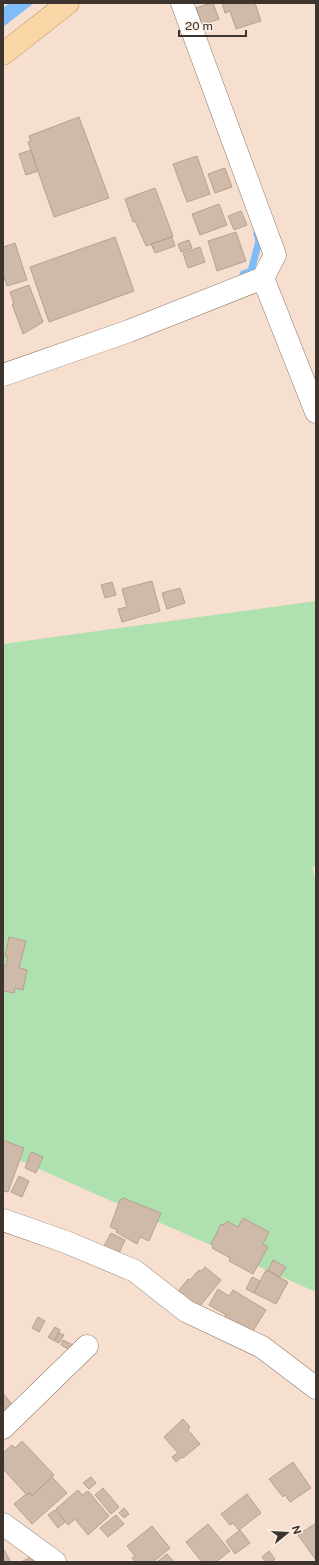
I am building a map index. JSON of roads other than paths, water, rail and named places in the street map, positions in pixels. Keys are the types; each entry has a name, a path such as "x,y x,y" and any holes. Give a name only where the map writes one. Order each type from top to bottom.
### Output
{"main road":[{"path":"3,54 68,3"}],"street":[{"path":"3,375 129,332 263,278 275,255 182,3"},
{"path":"263,278 316,412"},
{"path":"3,1220 66,1242 135,1271 186,1311 262,1347 316,1388"},
{"path":"3,1428 87,1346"},
{"path":"3,1524 55,1562"}],"water":[{"path":"10,3 34,3 3,27 3,8"}],"waterway":[{"path":"243,274 251,271 259,241 257,234"}]}
